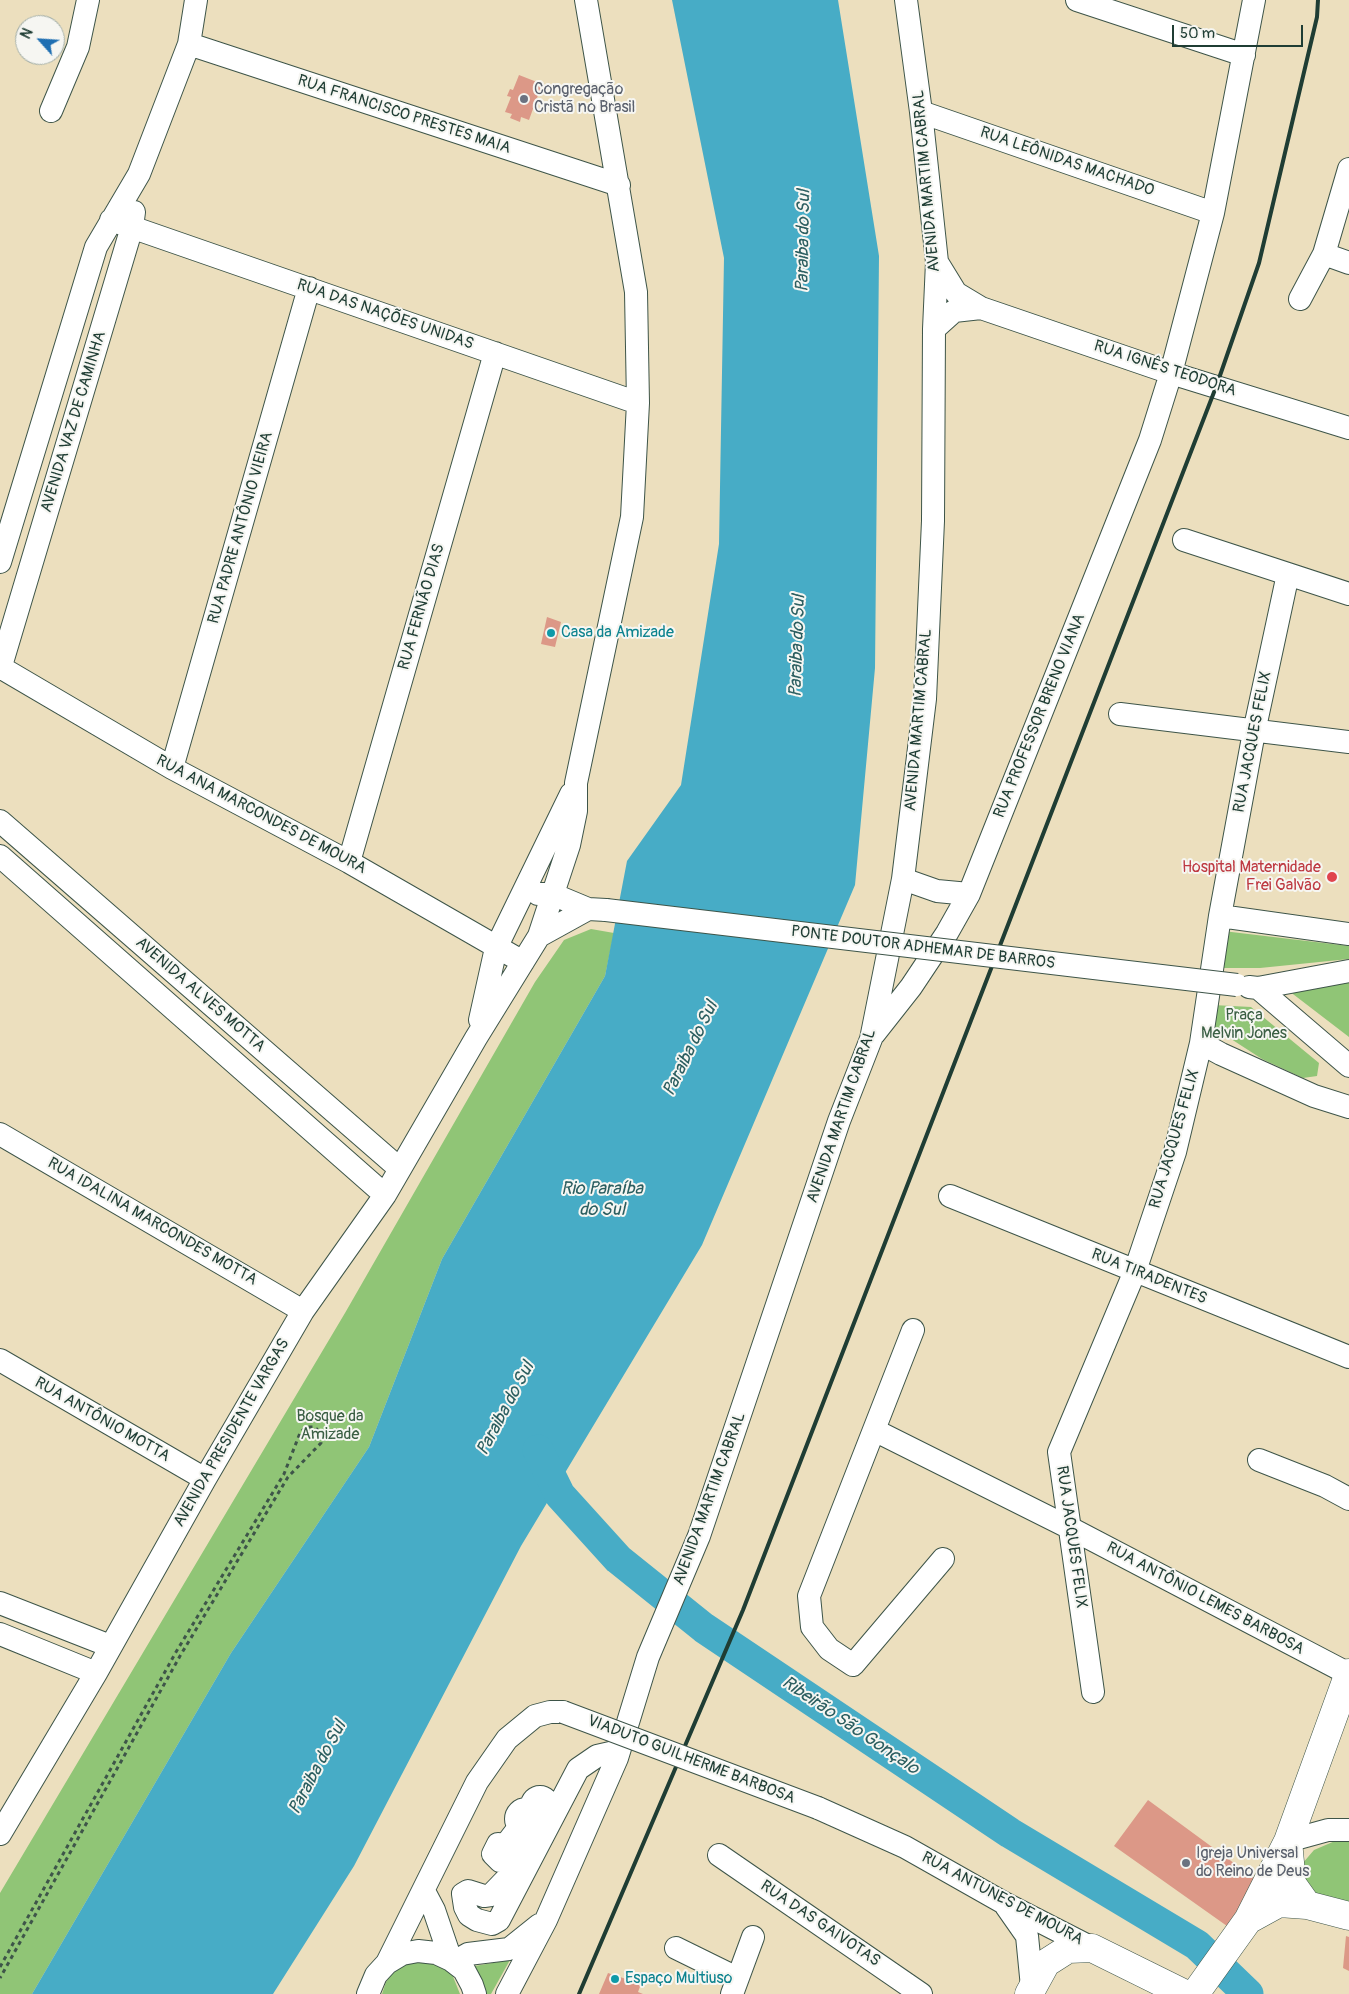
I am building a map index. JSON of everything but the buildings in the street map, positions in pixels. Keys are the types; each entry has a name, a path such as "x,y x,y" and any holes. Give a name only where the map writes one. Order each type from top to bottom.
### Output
{"main road":[{"path":"1243,1928 1288,1841 1349,1673"},
{"path":"1288,1841 1292,1884 1307,1905"},
{"path":"1182,1989 1243,1928 1280,1903 1307,1905 1349,1916"},
{"path":"1030,1990 1046,1963 1068,1949 1092,1948"},
{"name":"RUA ANTUNES DE MOURA","path":"1092,1948 1182,1989"}],"street":[{"path":"51,111 78,47 88,0"},
{"name":"AVENIDA VAZ DE CAMINHA","path":"0,562 96,247 138,174 189,44 196,0"},
{"name":"AVENIDA PRESIDENTE VARGAS","path":"0,1834 96,1673 205,1479 303,1311 385,1195 476,1038 539,936 569,845 576,812 576,783 632,517 638,403 636,292 586,0"},
{"name":"AVENIDA MARTIM CABRAL","path":"506,1994 546,1920 619,1751 648,1657 700,1536 839,1121 871,1039 903,879 924,699 932,521 934,329 937,262 922,112 906,0"},
{"path":"1077,0 1244,55"},
{"name":"RUA PROFESSOR BRENO VIANA","path":"871,1039 921,972 947,933 969,894 1150,440 1171,373 1213,213 1254,0"},
{"name":"RUA FRANCISCO PRESTES MAIA","path":"189,44 619,185"},
{"name":"RUA LEÔNIDAS MACHADO","path":"922,112 1213,213"},
{"path":"1300,299 1324,254 1349,169"},
{"name":"AVENIDA VAZ DE CAMINHA","path":"0,668 132,227 138,174"},
{"name":"RUA DAS NAÇÕES UNIDAS","path":"111,220 638,403"},
{"path":"1324,254 1349,263"},
{"path":"937,262 956,293 981,308"},
{"name":"RUA PADRE ANTÔNIO VIEIRA","path":"172,768 309,288"},
{"path":"934,329 954,311 981,308"},
{"name":"RUA IGNÊS TEODORA","path":"981,308 1171,373 1349,428"},
{"name":"RUA FERNÃO DIAS","path":"349,862 495,353"},
{"path":"1184,540 1349,594"},
{"name":"RUA JACQUES FELIX","path":"1093,1692 1059,1452 1135,1271 1175,1152 1202,1043 1220,916 1254,732 1288,574"},
{"name":"RUA ANA MARCONDES DE MOURA","path":"0,668 172,768 349,862 523,962"},
{"path":"1120,714 1254,732 1349,742"},
{"name":"AVENIDA PRESIDENTE VARGAS","path":"476,1038 496,948 576,783"},
{"name":"AVENIDA ALVES MOTTA","path":"0,821 400,1169"},
{"name":"AVENIDA ALVES MOTTA","path":"0,856 385,1195"},
{"path":"903,879 938,891 969,894"},
{"path":"522,894 552,894"},
{"name":"PONTE DOUTOR ADHEMAR DE BARROS","path":"552,894 597,910 1248,986 1349,971"},
{"path":"539,936 597,910"},
{"path":"1220,916 1349,934"},
{"path":"170,1005 189,986"},
{"path":"1248,986 1349,1066"},
{"path":"1202,1043 1221,1054 1314,1096 1349,1107"},
{"name":"RUA IDALINA MARCONDES MOTTA","path":"0,1134 303,1311"},
{"name":"RUA TIRADENTES","path":"950,1196 1349,1357"},
{"path":"913,1330 809,1596 812,1627 829,1649 853,1665 942,1559"},
{"name":"RUA ANTÔNIO MOTTA","path":"0,1360 205,1479"},
{"name":"RUA ANTÔNIO LEMES BARBOSA","path":"874,1430 1070,1528 1349,1673"},
{"path":"1259,1460 1325,1486 1349,1499"},
{"path":"0,1603 110,1646"},
{"path":"0,1634 96,1673"},
{"name":"VIADUTO GUILHERME BARBOSA","path":"424,1891 477,1782 507,1739 535,1716 550,1712 564,1712 818,1808"},
{"path":"574,1777 564,1781 504,1847 498,1844 494,1848 493,1854 500,1861 506,1862 513,1847 528,1833 533,1836 534,1842 520,1865 491,1895 484,1896 468,1891 463,1894 465,1907 469,1914 477,1920 492,1924 499,1920 574,1777 578,1769 597,1756 619,1751"},
{"name":"RUA ANTUNES DE MOURA","path":"818,1808 906,1847 1004,1903 1092,1948"},
{"path":"1288,1841 1328,1830 1349,1830"},
{"name":"RUA DAS GAIVOTAS","path":"719,1855 921,1994"},
{"path":"424,1891 434,1910 453,1961"},
{"path":"368,1994 376,1975 387,1963 424,1891"},
{"path":"1004,1903 1027,1936 1030,1990"},
{"path":"453,1961 468,1954 509,1949 546,1920"},
{"path":"676,1948 735,1986 752,1938"},
{"path":"387,1963 402,1954 418,1951 436,1952 453,1961 464,1970 475,1994"}],"path":[{"path":"0,1967 176,1652 284,1474 300,1433 306,1427 314,1427 321,1434 322,1443 288,1477 277,1494 180,1656 0,1978"}],"green space":[{"name":"Bosque da Amizade","path":"591,929 614,933 605,976 442,1259 369,1447 231,1653 32,1994 0,1994 0,1893 345,1313 535,982 564,940"},
{"name":"Praça Melvin Jones","path":"1223,931 1349,946 1349,959 1260,968 1217,968"},
{"name":"Praça Melvin Jones","path":"1349,982 1349,1037 1289,991"},
{"name":"Praça Melvin Jones","path":"1213,1005 1251,1007 1319,1063 1317,1076 1303,1078 1262,1059 1211,1026"},
{"path":"1335,1841 1349,1842 1349,1908 1315,1900 1301,1882 1302,1864 1314,1850"},
{"path":"417,1960 442,1966 452,1974 460,1994 382,1994 386,1982 394,1971 404,1964"},
{"path":"510,1960 491,1994 482,1994 469,1967"}],"water":[{"name":"Rio Paraíba do Sul","path":"672,0 838,0 879,256 875,668 855,885 702,1245 521,1546 354,1866 273,1994 32,1994 231,1653 369,1447 442,1259 605,976 627,861 681,785 719,544 724,258"}],"waterway":[{"name":"Ribeirão São Gonçalo","path":"538,1450 560,1495 618,1559 704,1628 1010,1833 1197,1945 1248,1994"}],"railway":[{"path":"579,1994 743,1610 1216,387 1259,263 1317,17 1318,0"}],"place":[{"name":"Congregação Cristã no Brasil","path":"524,99"},
{"name":"Casa da Amizade","path":"551,633"},
{"name":"Hospital Maternidade Frei Galvão","path":"1332,877"},
{"name":"Igreja Universal do Reino de Deus","path":"1186,1863"},
{"name":"Espaço Multiuso","path":"615,1979"}],"water label":[{"name":"Paraiba do Sul","path":"804,241"},
{"name":"Paraiba do Sul","path":"798,646"},
{"name":"Paraiba do Sul","path":"691,1049"},
{"name":"Paraiba do Sul","path":"506,1409"},
{"name":"Paraiba do Sul","path":"318,1768"}]}
